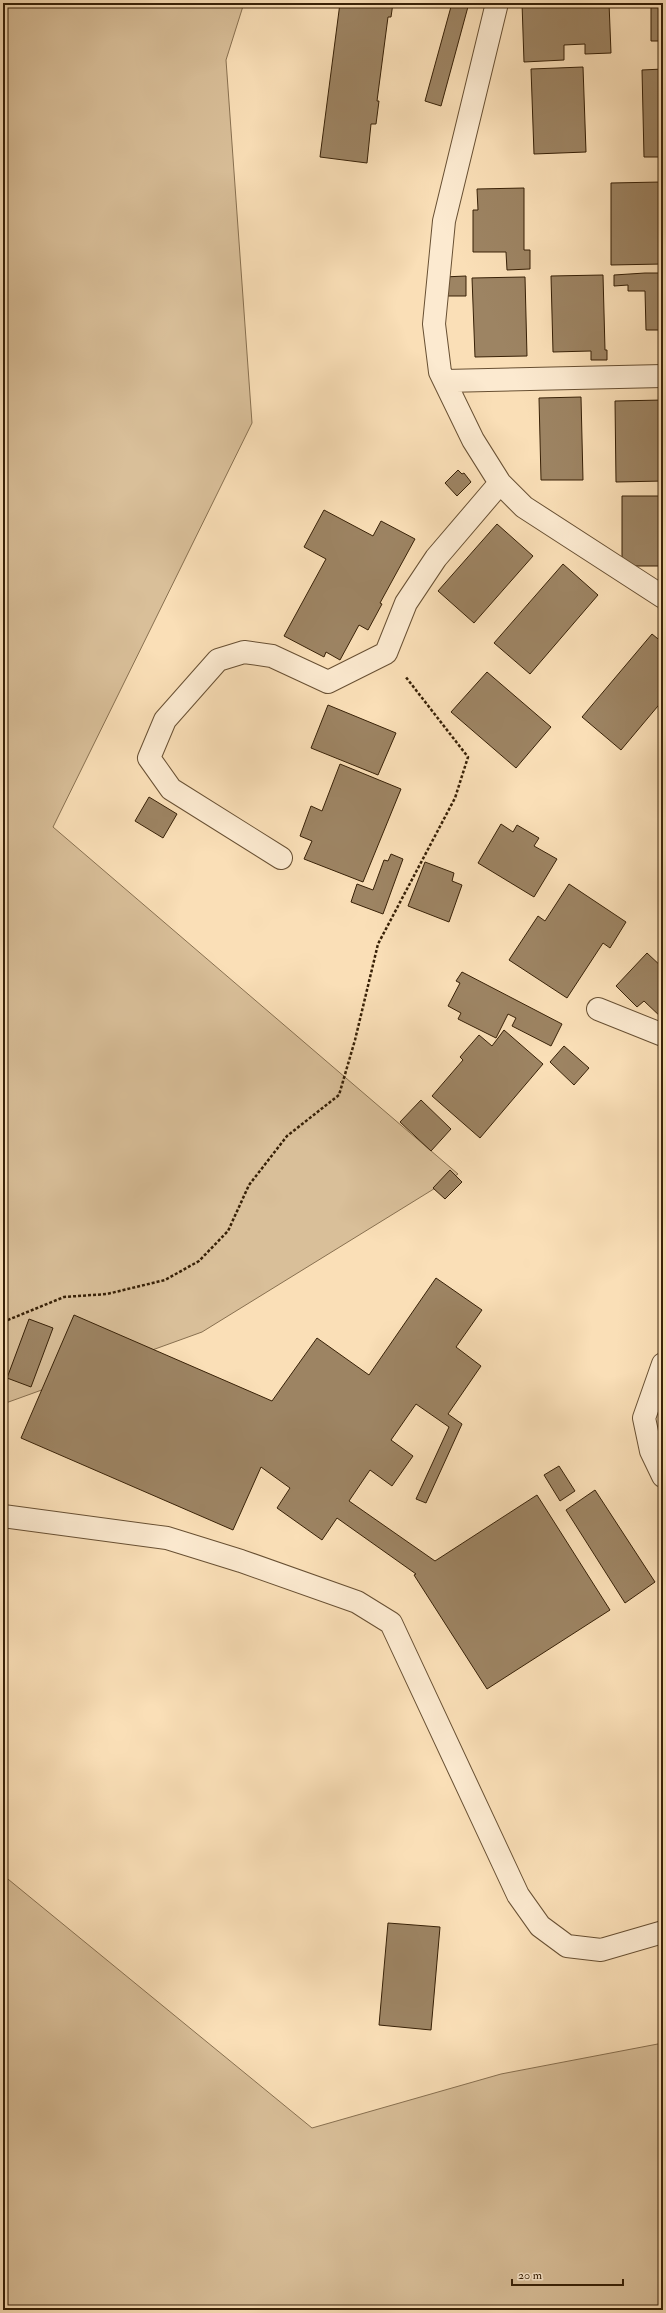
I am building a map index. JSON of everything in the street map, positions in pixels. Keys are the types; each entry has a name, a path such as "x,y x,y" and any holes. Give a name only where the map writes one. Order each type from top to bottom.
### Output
{"street":[{"path":"496,3 444,221 434,324 440,372 473,440 500,483 524,508 663,596"},
{"path":"445,380 663,376"},
{"path":"281,858 171,789 149,758 164,720 218,660 244,652 272,656 328,682 386,653 406,603 436,558 500,483"},
{"path":"598,1009 663,1035"},
{"path":"663,1364 644,1418 651,1451 663,1476"},
{"path":"3,1516 167,1538 357,1602 385,1619 391,1623 518,1895 540,1926 566,1946 601,1950 663,1932"}],"path":[{"path":"3,1322 64,1297 107,1294 165,1280 199,1261 228,1231 249,1185 287,1136 339,1095 355,1040 378,944 455,798 468,757 386,653"}],"shaded area":[{"path":"3,3 244,3 226,60 252,423 53,827 458,1174 202,1332 3,1404"},
{"path":"3,1875 312,2128 501,2074 663,2043 663,2310 3,2310"}],"building":[{"path":"340,3 393,3 391,17 388,17 377,101 379,101 376,124 371,124 367,163 320,157"},
{"path":"452,3 469,3 441,106 425,101"},
{"path":"522,3 609,3 611,53 585,54 585,44 564,45 564,60 524,62"},
{"path":"656,3 663,3 663,41 651,41 651,6 656,6"},
{"path":"583,67 586,152 534,154 531,69"},
{"path":"663,69 663,157 644,157 642,70"},
{"path":"661,182 662,264 611,265 611,183"},
{"path":"524,188 524,250 530,250 530,269 507,270 506,252 473,252 473,210 478,210 477,189"},
{"path":"663,273 663,330 646,330 645,291 628,291 628,285 614,286 614,275"},
{"path":"603,275 605,350 607,350 607,360 591,360 591,351 553,352 551,276"},
{"path":"466,276 466,296 443,296 443,277"},
{"path":"525,277 527,356 475,357 472,278"},
{"path":"581,397 583,480 541,480 539,398"},
{"path":"663,400 663,481 616,482 615,401"},
{"path":"458,470 462,474 464,473 471,482 457,496 445,483"},
{"path":"622,496 663,496 663,566 622,566"},
{"path":"324,510 373,536 381,521 415,539 380,603 382,604 368,630 359,625 340,660 326,652 324,657 284,636 326,559 304,547"},
{"path":"497,524 533,556 474,623 438,591"},
{"path":"563,564 598,595 530,674 494,643"},
{"path":"652,634 663,643 663,700 621,750 582,717"},
{"path":"487,672 551,727 516,768 451,712"},
{"path":"328,705 396,733 378,775 311,748"},
{"path":"340,764 401,789 363,882 304,859 312,841 300,836 311,806 322,811"},
{"path":"149,797 177,814 163,838 135,821"},
{"path":"501,824 513,832 517,825 539,838 534,846 557,859 534,897 478,863"},
{"path":"391,854 403,859 383,914 351,902 357,884 373,890 384,860 388,861"},
{"path":"425,862 454,873 452,881 462,885 449,922 408,906"},
{"path":"569,884 626,922 610,948 603,943 567,998 509,960 538,916 545,921"},
{"path":"647,953 663,968 663,1019 644,1001 637,1007 616,986"},
{"path":"462,972 562,1024 551,1046 512,1026 516,1018 508,1014 496,1038 458,1019 461,1013 448,1006 460,983 456,981"},
{"path":"504,1030 543,1064 480,1138 432,1096 463,1060 460,1057 479,1035 492,1046"},
{"path":"564,1046 589,1068 574,1085 550,1062"},
{"path":"421,1100 451,1129 431,1151 400,1122"},
{"path":"450,1170 462,1182 445,1199 433,1188"},
{"path":"436,1278 482,1310 456,1347 481,1366 448,1414 462,1424 426,1503 416,1499 449,1427 416,1404 391,1440 413,1456 392,1486 370,1470 349,1501 435,1561 537,1495 610,1610 487,1689 414,1575 416,1574 337,1518 322,1540 277,1508 290,1488 261,1467 233,1530 21,1438 74,1315 272,1401 317,1338 369,1375"},
{"path":"29,1319 53,1328 31,1387 7,1378"},
{"path":"559,1466 575,1491 560,1501 544,1475"},
{"path":"595,1490 655,1582 625,1603 566,1510"},
{"path":"388,1923 440,1927 431,2030 379,2025"}]}
